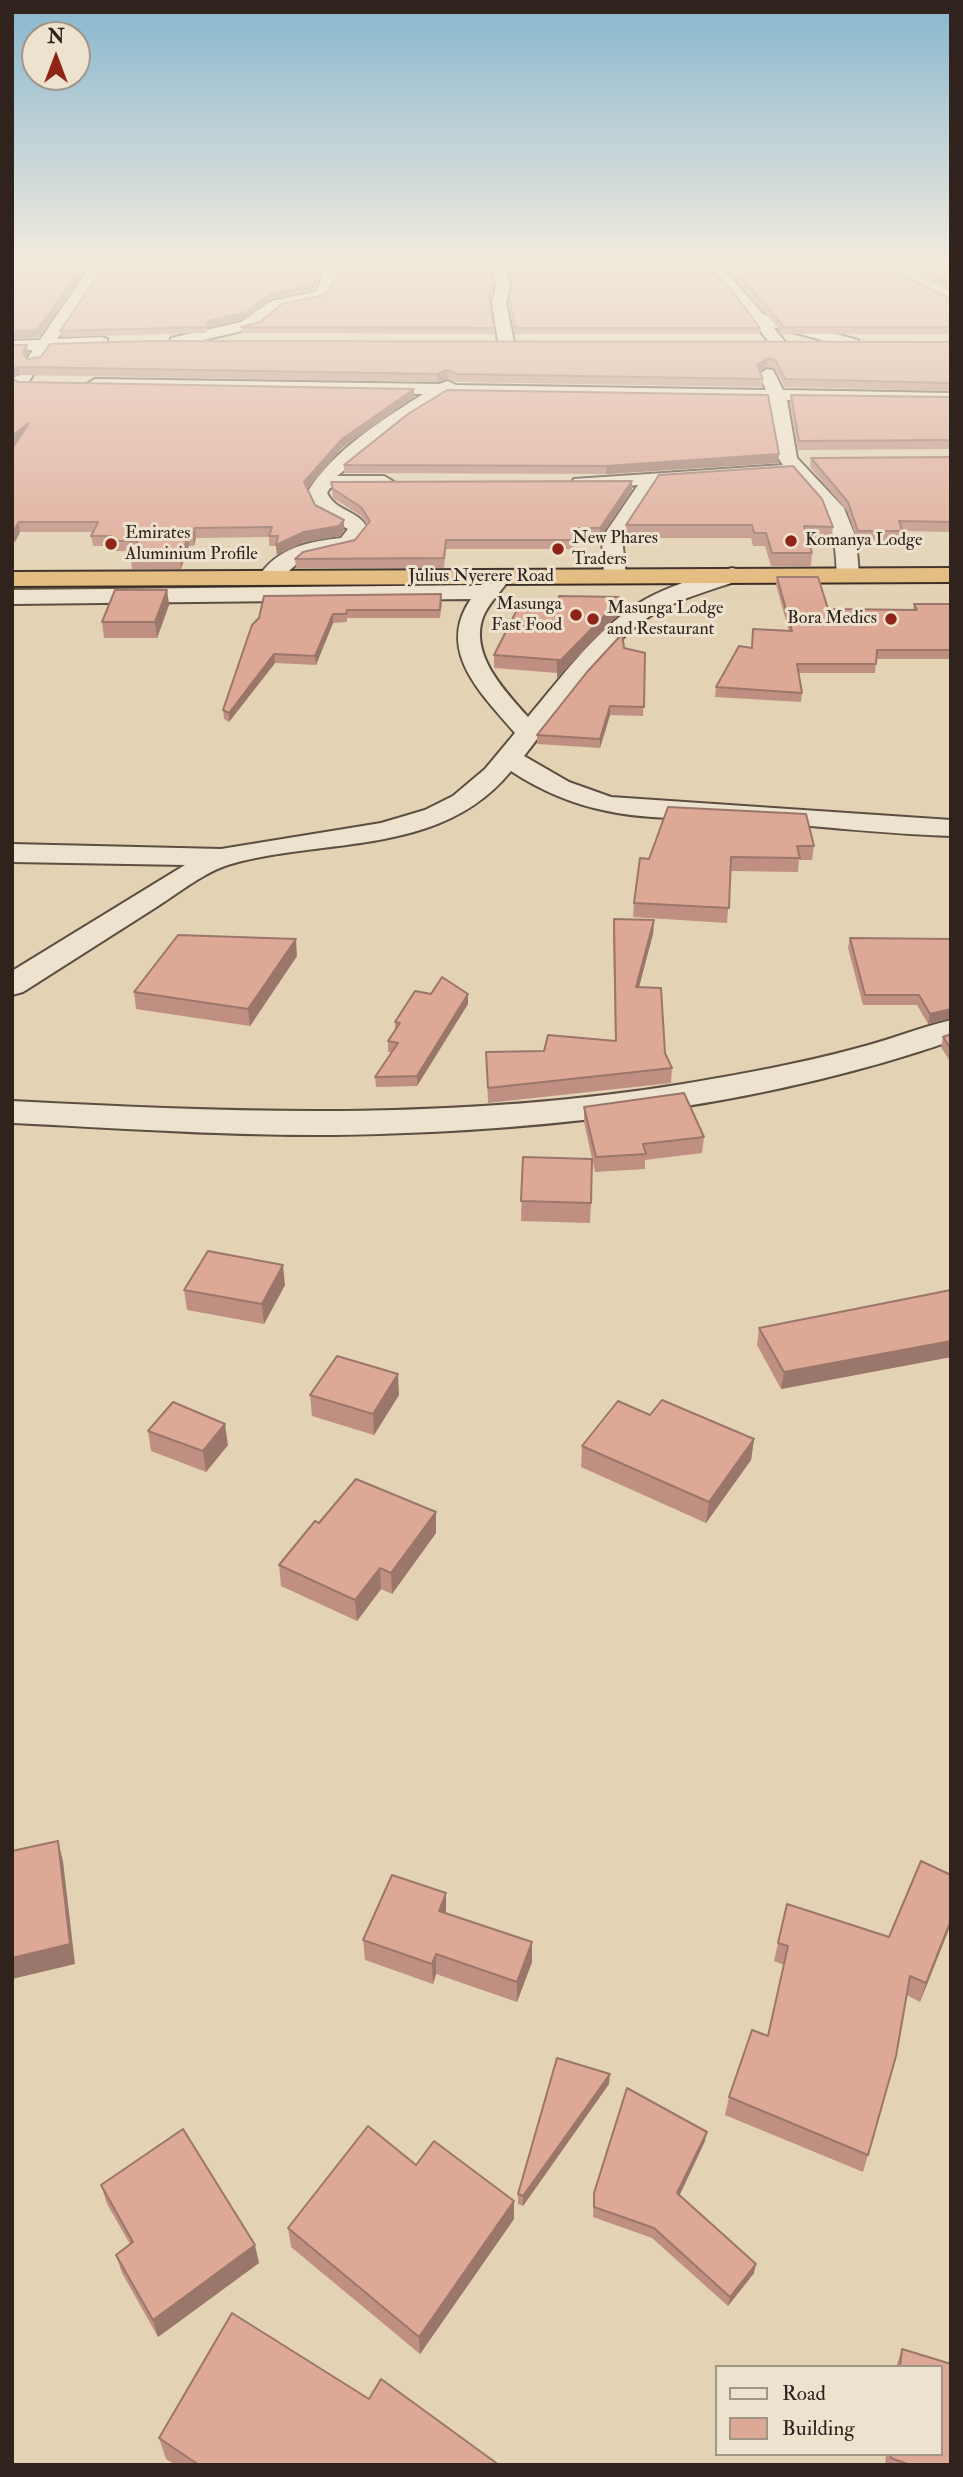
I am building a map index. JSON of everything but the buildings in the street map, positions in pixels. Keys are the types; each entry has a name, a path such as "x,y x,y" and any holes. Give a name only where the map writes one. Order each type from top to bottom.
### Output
{"highway":[{"name":"Julius Nyerere Road","path":"12,579 268,578 493,584 615,576 951,575"}],"street":[{"path":"268,578 281,560 295,553 348,542 358,528 355,523 324,508 317,493 328,474 440,388 481,374"},
{"path":"766,374 777,395 801,463 834,508 846,538 848,575"},
{"path":"16,388 47,383"},
{"path":"74,384 951,398"},
{"path":"564,483 651,480 801,463"},
{"path":"615,576 612,538 651,480"},
{"path":"323,482 401,482"},
{"path":"12,853 222,857 385,831 435,816 463,802 494,775 595,653 644,610 694,587 732,575"},
{"path":"493,584 481,598 468,633 477,661 493,690 527,732"},
{"path":"12,597 493,584"},
{"path":"508,757 552,787 596,802 628,808 741,812 907,828 951,828"},
{"path":"12,985 178,880 222,857"},
{"path":"12,1111 322,1124 453,1119 645,1102 793,1075 900,1048 951,1030"}],"place":[{"name":"Komanya Lodge","path":"791,541"},
{"name":"Emirates Aluminium Profile","path":"111,544"},
{"name":"New Phares Traders","path":"558,549"},
{"name":"Masunga Fast Food","path":"576,615"},
{"name":"Masunga Lodge and Restaurant","path":"593,619"},
{"name":"Bora Medics","path":"891,619"}]}
